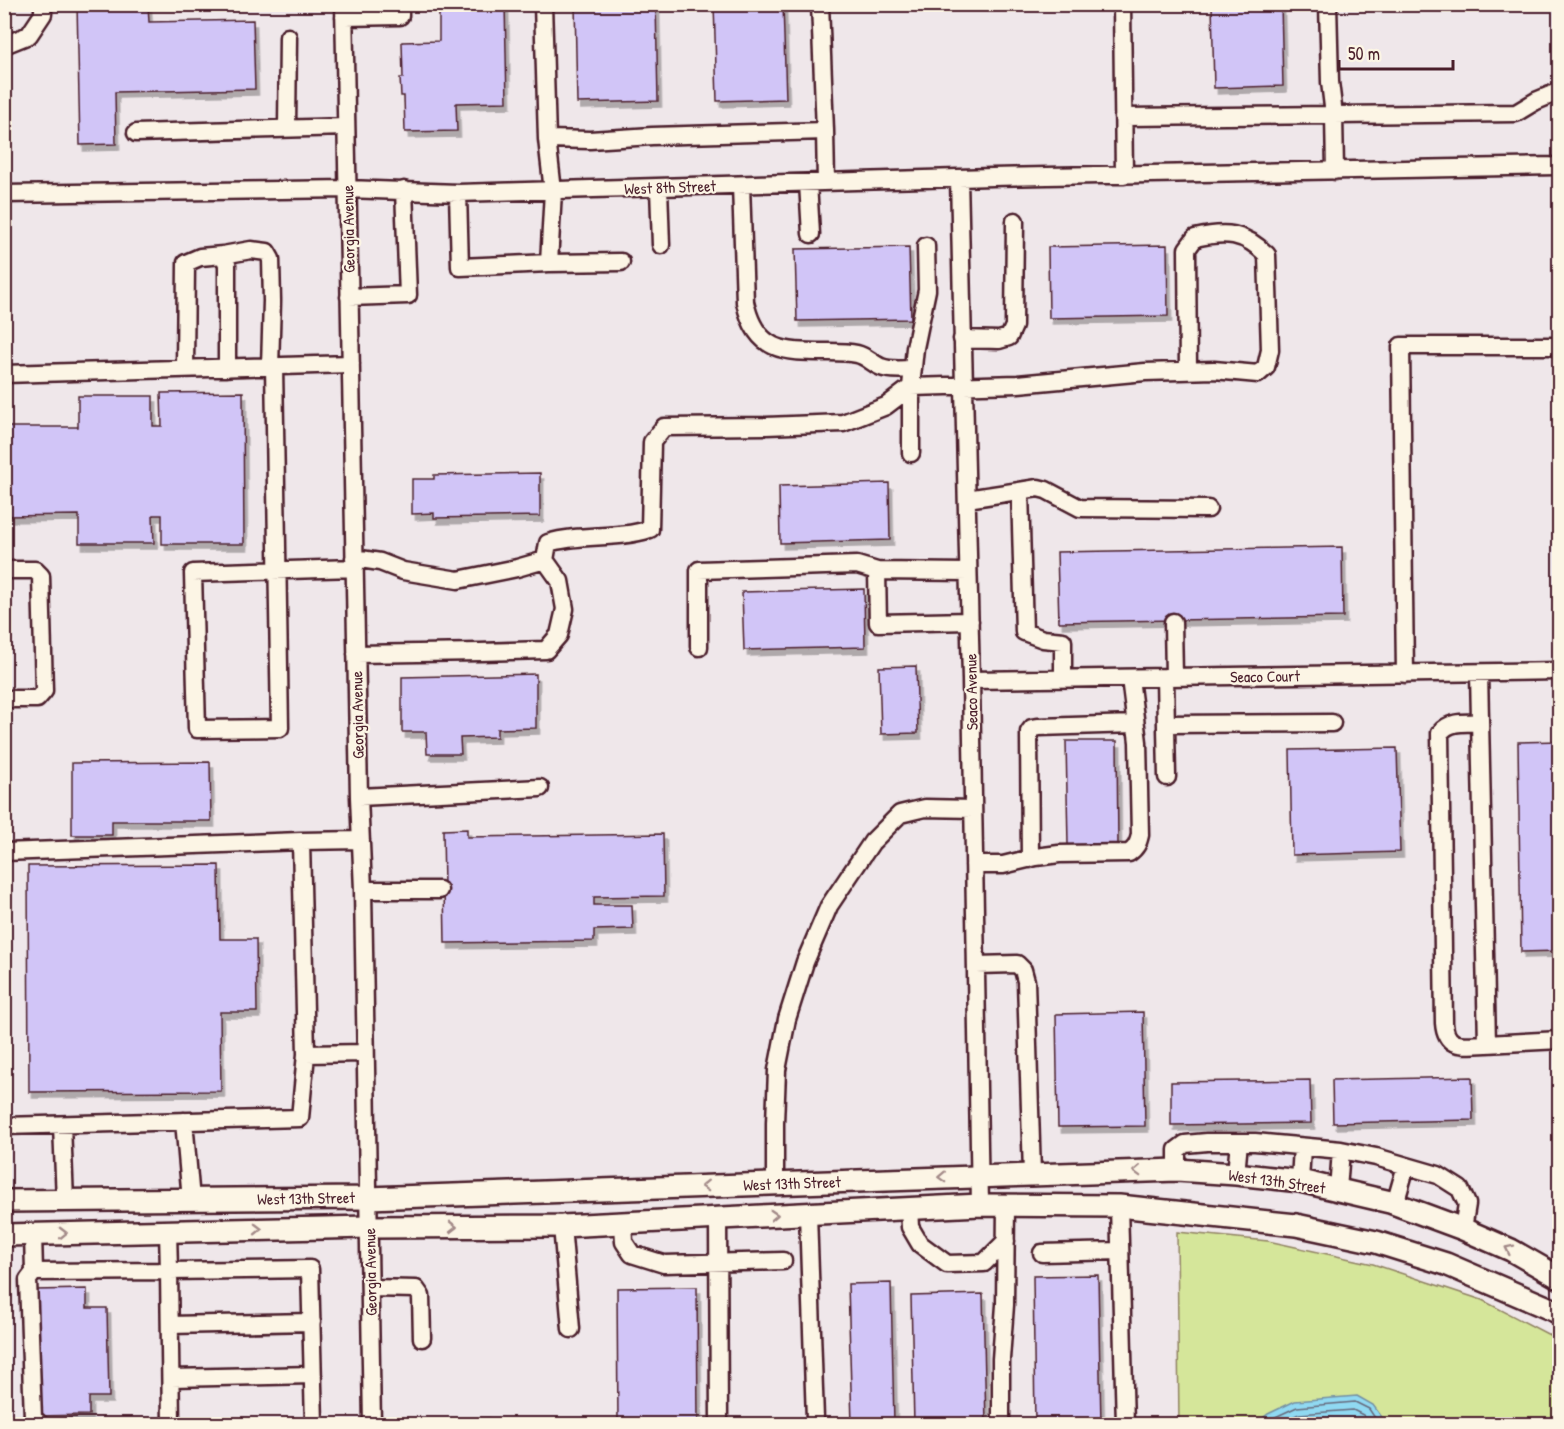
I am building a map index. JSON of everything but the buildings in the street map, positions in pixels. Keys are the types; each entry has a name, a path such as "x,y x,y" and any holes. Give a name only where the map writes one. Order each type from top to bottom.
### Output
{"main road":[{"name":"West 13th Street","path":"4,1201 368,1198 1177,1170 1299,1181 1395,1204 1463,1229 1511,1250 1560,1278"},
{"name":"West 13th Street","path":"4,1234 562,1226 980,1205 1119,1206 1296,1225 1376,1242 1446,1264 1560,1313"}],"street":[{"path":"4,45 29,35 43,14 43,4"},
{"path":"344,11 400,16 400,4"},
{"path":"543,4 547,139 553,191 549,263"},
{"path":"820,4 826,182"},
{"path":"1122,4 1124,175"},
{"path":"1328,4 1335,171"},
{"name":"Georgia Avenue","path":"344,11 372,1425"},
{"path":"288,37 288,128"},
{"path":"1123,117 1516,113 1560,91"},
{"path":"136,133 346,127"},
{"path":"547,139 590,140 825,131"},
{"name":"West 8th Street","path":"4,194 347,189 458,194 992,177 1555,166 1560,164"},
{"name":"Seaco Avenue","path":"958,178 970,621 980,1205"},
{"path":"808,183 811,234"},
{"path":"741,185 746,302 753,327 760,338 789,350 856,354 891,370 913,369"},
{"path":"659,188 661,246"},
{"path":"349,297 408,295 404,190"},
{"path":"458,194 460,267 621,262"},
{"path":"962,339 999,340 1009,337 1014,326 1015,221"},
{"path":"356,654 546,650 559,635 565,609 560,581 545,560 548,543 563,538 636,534 650,529 652,442 664,427 843,423 886,406 911,387 1018,384 1145,372 1188,371 1214,370 1258,374 1266,367 1270,350 1267,255 1256,243 1236,235 1211,234 1195,238 1186,249 1188,371"},
{"path":"911,453 911,387 915,348 927,290 926,246"},
{"path":"185,369 186,263 200,257 251,249 267,252 271,259 272,366 278,570 280,728 197,729 193,573 278,570 380,562 403,571 458,580 545,560"},
{"path":"223,255 227,264 227,368"},
{"path":"1406,674 1401,346 1560,346"},
{"path":"4,374 351,364"},
{"path":"967,499 1038,488 1080,508 1208,509"},
{"path":"1020,491 1024,632 1043,639 1063,641 1063,679"},
{"path":"699,647 699,570 857,565 877,571 968,572"},
{"path":"4,570 35,570 41,576 44,691 38,699 4,699"},
{"path":"877,571 878,623 970,621"},
{"path":"1167,777 1166,724 1173,622"},
{"name":"Seaco Court","path":"971,680 1560,671"},
{"path":"1479,673 1486,1044"},
{"path":"974,866 1003,865 1059,854 1121,854 1129,853 1134,849 1140,835 1138,742 1130,678"},
{"path":"1166,724 1332,723"},
{"path":"1480,723 1450,725 1440,734 1444,1032 1452,1043 1460,1045 1560,1040"},
{"path":"1030,859 1029,732 1032,728 1135,724"},
{"path":"359,797 540,788"},
{"path":"775,1183 777,1070 787,1019 805,962 829,906 872,842 900,814 925,808 974,809"},
{"path":"4,852 361,840"},
{"path":"4,1126 300,1118 306,1054 301,841"},
{"path":"363,890 440,890"},
{"path":"976,965 1017,964 1023,970 1026,981 1032,1174"},
{"path":"306,1054 365,1053"},
{"path":"184,1121 191,1200"},
{"path":"62,1125 65,1201"},
{"path":"1177,1170 1177,1150 1185,1144 1207,1142 1255,1142 1341,1150 1376,1157 1438,1175 1460,1189 1467,1204 1463,1229"},
{"path":"1236,1174 1239,1142"},
{"path":"1299,1181 1302,1147"},
{"path":"1338,1190 1341,1150"},
{"path":"1395,1204 1406,1166"},
{"path":"1001,1425 1006,1205"},
{"path":"1119,1206 1125,1425"},
{"path":"909,1208 910,1227 920,1244 947,1264 984,1263 1006,1241"},
{"path":"808,1214 815,1419"},
{"path":"718,1218 719,1425"},
{"path":"622,1223 624,1242 632,1254 664,1264 783,1261"},
{"path":"562,1226 571,1329"},
{"path":"168,1231 171,1425"},
{"path":"33,1234 34,1272 28,1280 33,1418 40,1425"},
{"path":"1042,1252 1120,1251"},
{"path":"34,1272 310,1269 314,1425"},
{"path":"370,1288 416,1289 421,1296 422,1338"},
{"path":"170,1325 312,1322"},
{"path":"171,1378 313,1376"}],"green space":[{"path":"1177,1232 1268,1241 1373,1264 1482,1300 1559,1340 1559,1424 1179,1424"}],"water":[{"path":"1357,1396 1373,1405 1387,1424 1255,1424 1268,1414 1295,1401"}]}
